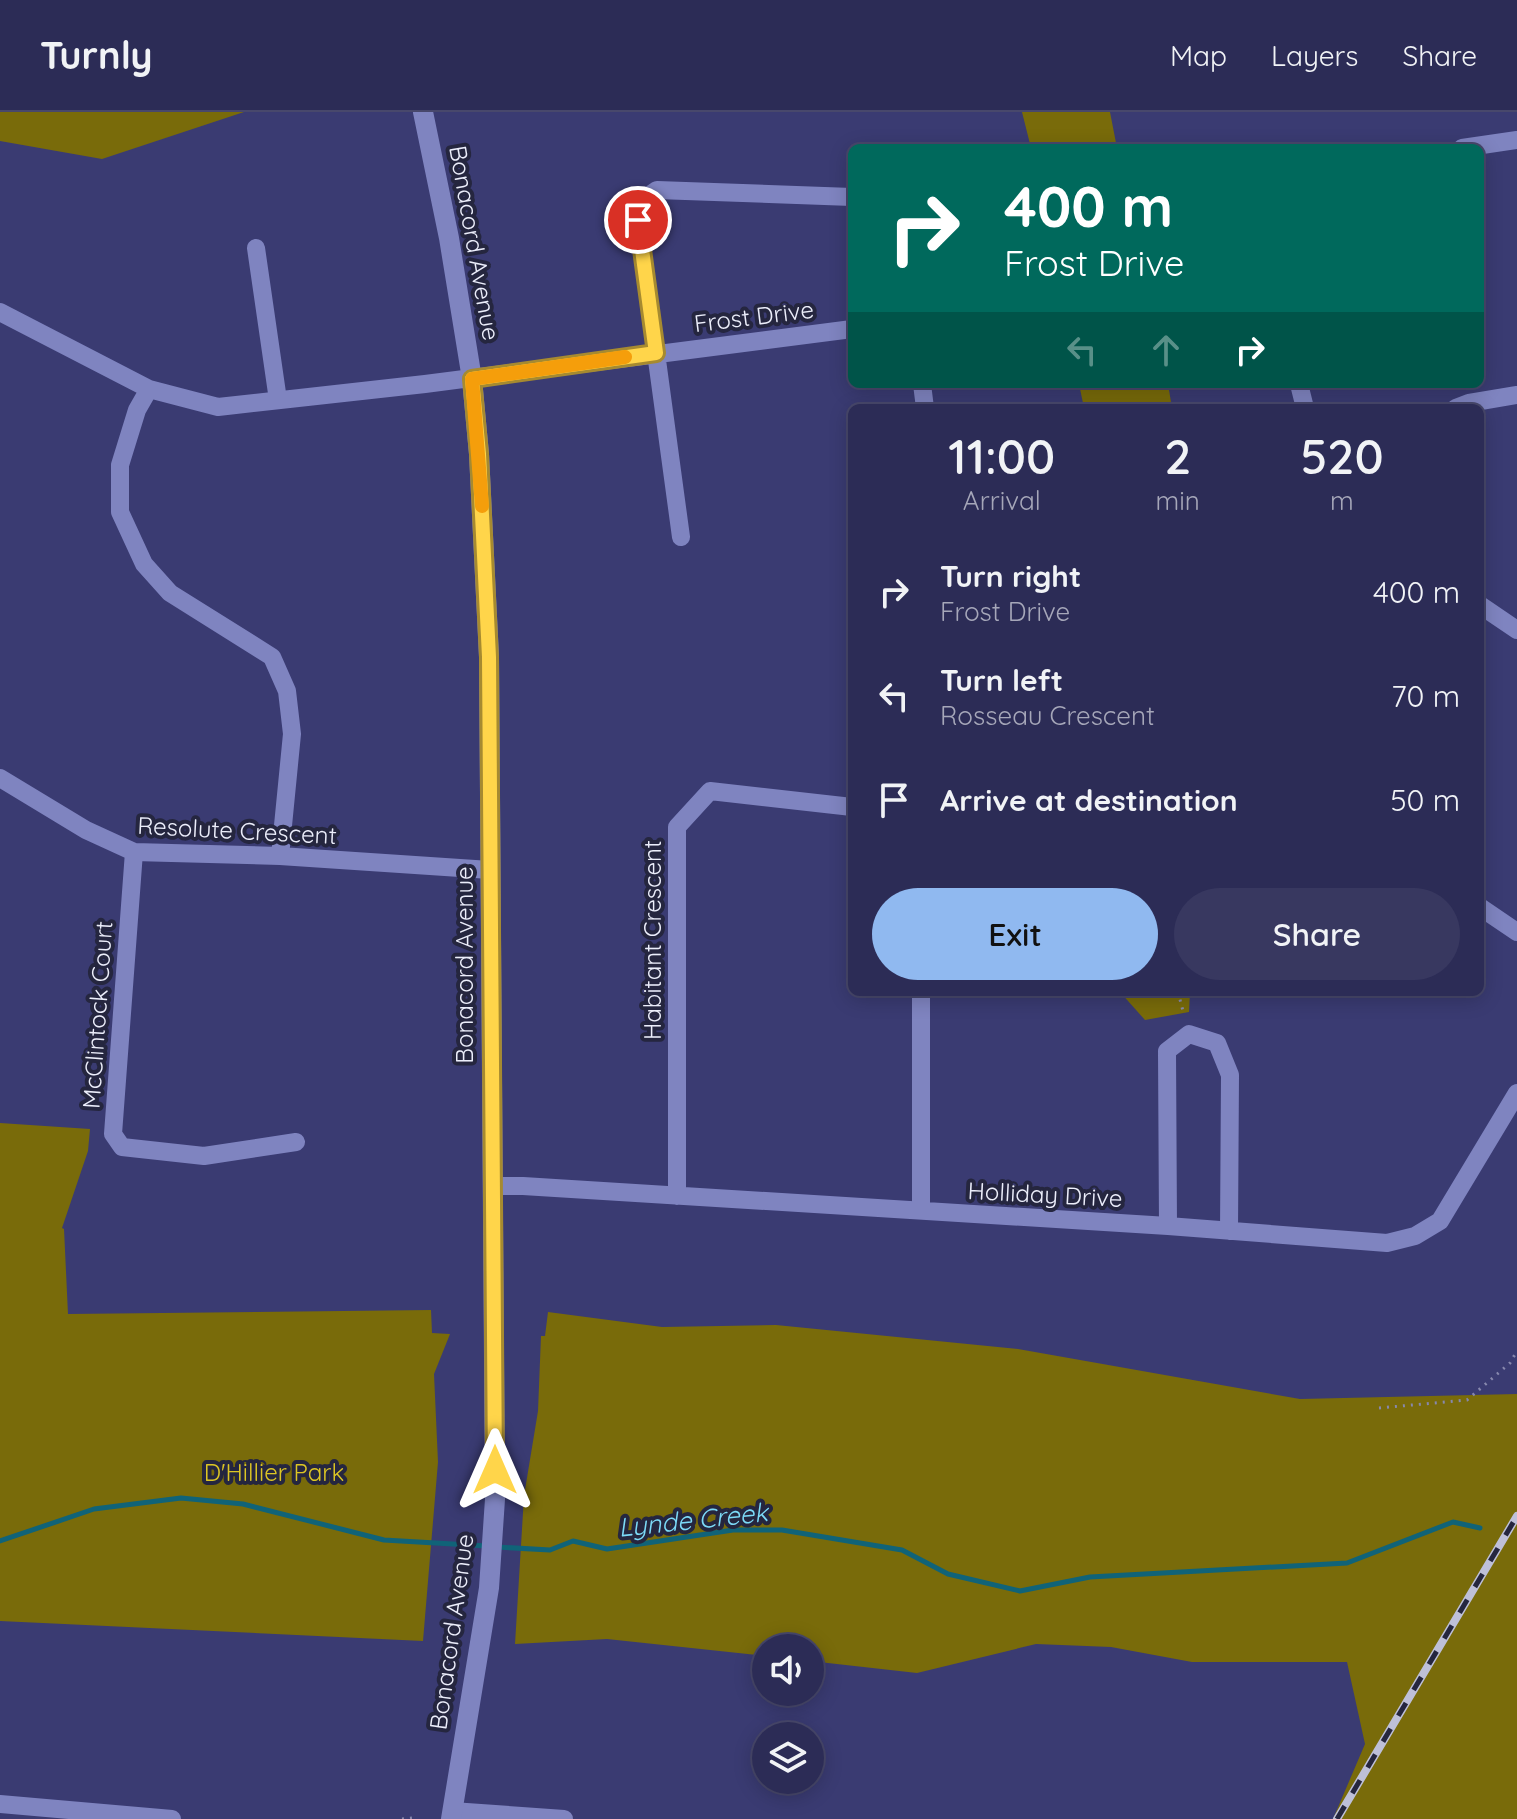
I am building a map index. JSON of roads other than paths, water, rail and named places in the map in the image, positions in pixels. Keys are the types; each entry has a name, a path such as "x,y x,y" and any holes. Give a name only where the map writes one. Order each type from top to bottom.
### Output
{"street":[{"name":"Bonacord Avenue","path":"423,112 449,238 472,379 479,454 489,657 495,1499 489,1588 452,1815"},
{"path":"1484,145 1517,140"},
{"path":"681,537 638,220 644,199 657,190 848,197"},
{"path":"256,248 278,400"},
{"path":"0,312 149,389 218,407 472,379"},
{"name":"Frost Drive","path":"472,379 848,329"},
{"path":"149,389 137,410 120,465 120,512 144,564 170,593 272,657 287,691 292,734 280,856"},
{"path":"1466,404 1517,395"},
{"path":"1484,608 1517,630"},
{"name":"Resolute Crescent","path":"0,778 86,830 134,852 280,856 490,870"},
{"name":"Habitant Crescent","path":"677,1196 677,827 710,791 848,807"},
{"name":"McClintock Court","path":"134,852 113,1134 122,1147 204,1156 296,1142"},
{"path":"1484,910 1517,932"},
{"path":"921,996 921,1210"},
{"path":"1168,1226 1167,1051 1189,1034 1217,1043 1230,1075 1229,1231"},
{"name":"Holliday Drive","path":"493,1186 921,1210 1387,1243 1415,1236 1440,1221 1517,1093"},
{"path":"0,1804 172,1819"},
{"path":"452,1815 564,1819"}],"waterway":[{"name":"Lynde Creek","path":"0,1541 94,1509 181,1498 243,1504 384,1540 487,1546"},
{"name":"Lynde Creek","path":"497,1547 550,1550 573,1541 607,1549 733,1530 782,1530 902,1550 948,1574 1020,1591 1090,1577 1347,1563 1453,1522 1480,1528"}],"railway":[{"path":"1337,1819 1517,1516"}],"park label":[{"name":"D'Hillier Park","path":"274,1473"}]}
